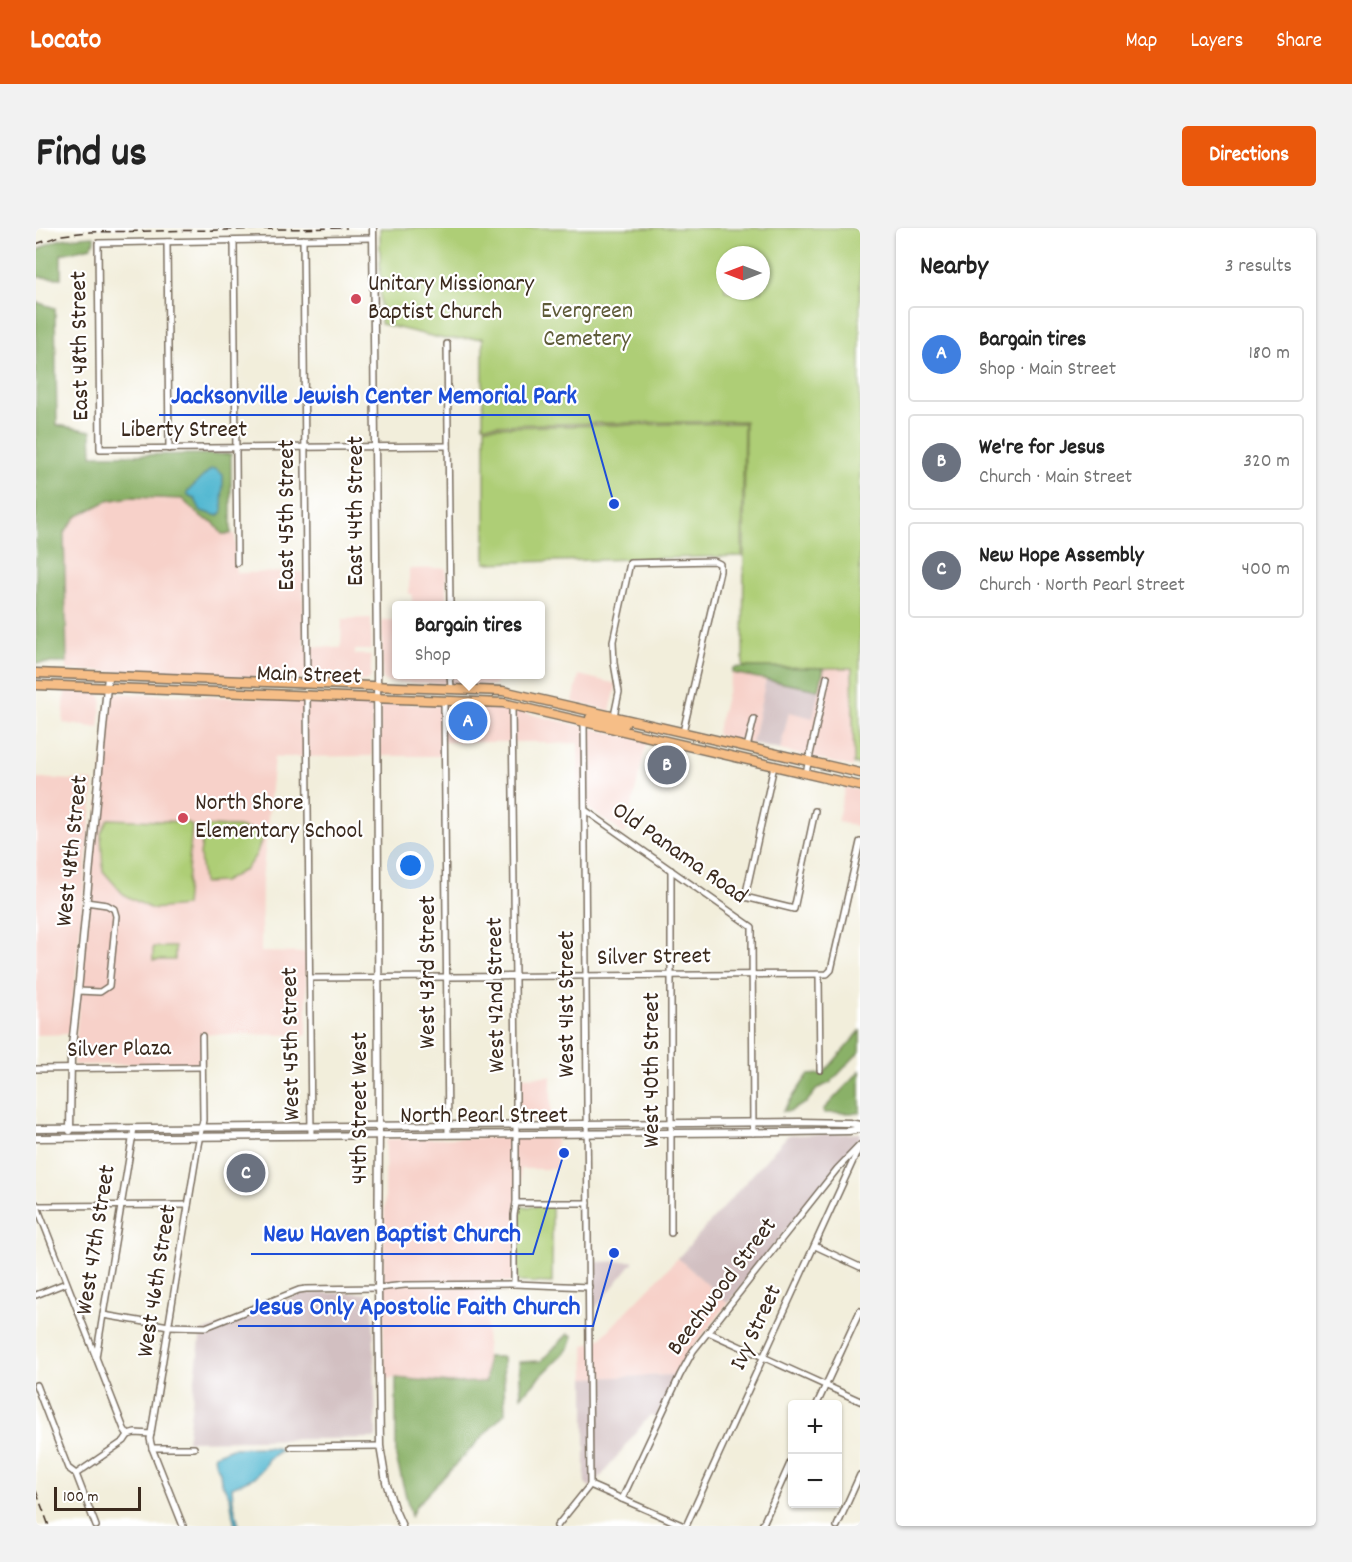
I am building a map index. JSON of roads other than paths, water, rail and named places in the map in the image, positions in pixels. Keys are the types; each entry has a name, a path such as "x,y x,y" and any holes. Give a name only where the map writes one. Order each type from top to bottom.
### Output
{"main road":[{"name":"Main Street","path":"36,673 513,692 860,773"},
{"name":"Main Street","path":"36,685 489,702 584,721 860,786"},
{"path":"584,721 593,718 635,726 667,728"}],"street":[{"name":"East 44th Street","path":"373,228 376,686"},
{"path":"169,449 167,242 373,238"},
{"name":"East 45th Street","path":"303,239 307,683"},
{"path":"234,241 237,563"},
{"name":"East 48th Street","path":"100,449 98,243 167,242"},
{"path":"447,344 450,601"},
{"name":"Liberty Street","path":"100,449 448,446"},
{"path":"614,716 619,692 613,641 630,563 714,561 720,564 720,571 683,732"},
{"name":"West 48th Street","path":"70,1138 70,1068 108,676"},
{"path":"806,773 827,677"},
{"path":"450,679 451,688"},
{"name":"44th Street West","path":"376,686 380,1446 386,1482 402,1526"},
{"name":"West 45th Street","path":"307,695 311,1136"},
{"name":"West 43rd Street","path":"444,701 448,1135"},
{"name":"West 42nd Street","path":"513,705 516,1124 514,1284"},
{"path":"747,747 754,719"},
{"name":"West 41st Street","path":"584,721 590,1485"},
{"path":"774,766 745,897 794,909 815,811"},
{"name":"Old Panama Road","path":"585,810 752,927 752,975"},
{"path":"819,1070 819,975 827,974 831,970 860,842"},
{"name":"West 40th Street","path":"671,870 671,1233"},
{"path":"78,991 100,992 109,986 116,916 114,909 107,905 86,902"},
{"path":"752,975 753,1133"},
{"name":"Silver Street","path":"310,978 819,975"},
{"name":"West 46th Street","path":"183,1526 150,1440 203,1120 202,1036"},
{"name":"Silver Plaza","path":"36,1069 202,1067"},
{"name":"North Pearl Street","path":"36,1129 671,1123 849,1123 860,1127"},
{"name":"North Pearl Street","path":"36,1138 753,1133 849,1131 860,1127"},
{"name":"West 47th Street","path":"96,1358 134,1128"},
{"name":"Ivy Street","path":"685,1526 860,1145"},
{"name":"Beechwood Street","path":"622,1499 688,1360 837,1169 860,1145"},
{"path":"516,1203 588,1203"},
{"path":"128,1435 36,1205 188,1205"},
{"path":"815,1246 860,1267"},
{"path":"36,1295 66,1283"},
{"path":"104,1315 169,1326 206,1327 299,1290 405,1285 514,1284 589,1287"},
{"path":"819,1400 860,1311"},
{"path":"708,1332 860,1401"},
{"path":"36,1385 68,1468 76,1474 96,1526"},
{"path":"76,1474 124,1442 128,1435 151,1434"},
{"path":"291,1447 380,1446"},
{"path":"152,1448 194,1448"},
{"path":"762,1526 788,1468"},
{"path":"837,1526 860,1475"},
{"path":"557,1526 590,1485 685,1526"}],"water":[{"path":"211,469 216,469 223,475 222,513 218,516 201,511 195,499 187,494"},
{"path":"265,1447 281,1450 268,1459 255,1477 232,1487 239,1526 235,1526 230,1498 221,1481 214,1455 232,1448"}],"railway":[{"path":"36,244 62,235 89,232 347,228"},
{"path":"36,1491 49,1526"}],"place":[{"name":"Unitary Missionary Baptist Church","path":"356,299"},
{"name":"Jacksonville Jewish Center Memorial Park","path":"614,504"},
{"name":"Bargain tires","path":"468,721"},
{"name":"We're for Jesus","path":"667,765"},
{"name":"North Shore Elementary School","path":"183,818"},
{"name":"New Haven Baptist Church","path":"564,1153"},
{"name":"New Hope Assembly","path":"246,1173"},
{"name":"Jesus Only Apostolic Faith Church","path":"614,1253"}],"park label":[{"name":"Evergreen Cemetery","path":"587,326"}]}
